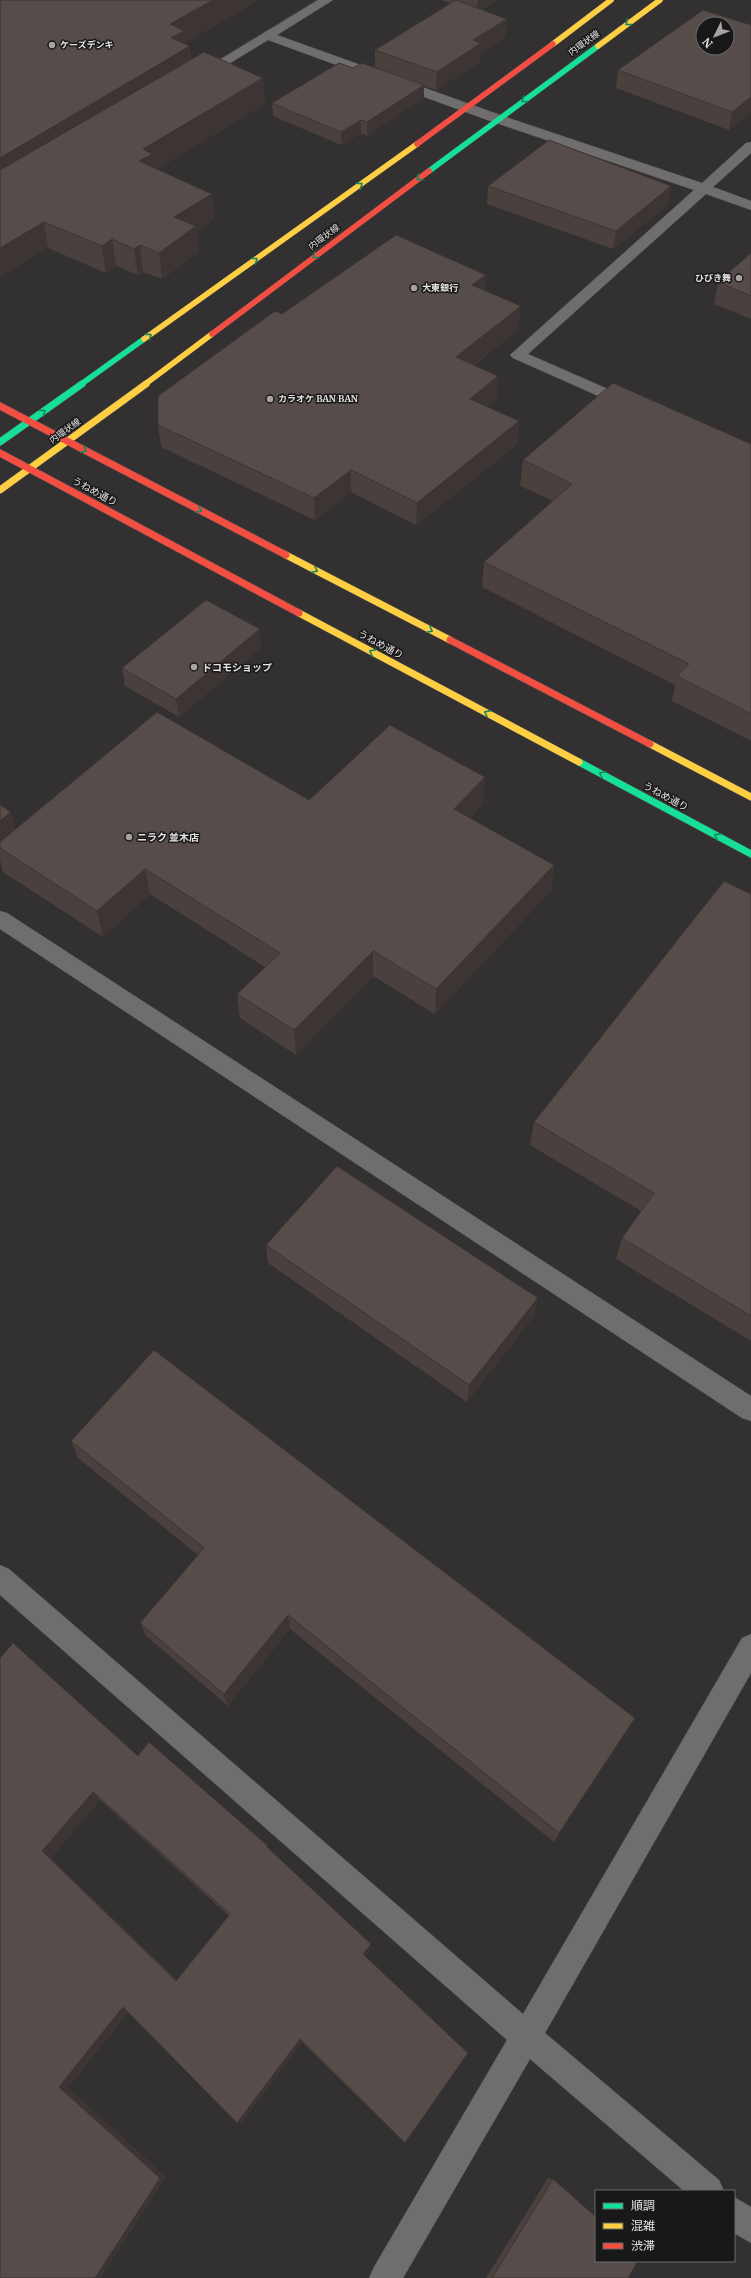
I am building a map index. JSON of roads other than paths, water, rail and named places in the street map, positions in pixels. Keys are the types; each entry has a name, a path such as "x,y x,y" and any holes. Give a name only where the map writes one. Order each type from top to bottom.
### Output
{"street":[{"path":"185,84 327,0"},
{"name":"内環状線","path":"0,442 467,108 611,0"},
{"name":"内環状線","path":"0,490 68,442 498,119 660,0"},
{"path":"268,36 498,119 751,206"},
{"path":"642,410 518,355 702,188 751,146"},
{"path":"0,406 751,796"},
{"name":"うねめ通り","path":"0,453 751,854"},
{"path":"0,919 751,1410"},
{"path":"0,1578 526,2037 707,2190"},
{"path":"384,2278 526,2037 751,1647"},
{"path":"735,2214 751,2227"}],"place":[{"name":"ケーズデンキ","path":"52,45"},
{"name":"ひびき舞","path":"739,278"},
{"name":"大東銀行","path":"414,288"},
{"name":"カラオケ BAN BAN","path":"270,399"},
{"name":"ドコモショップ","path":"194,667"},
{"name":"ニラク 並木店","path":"129,837"}]}
